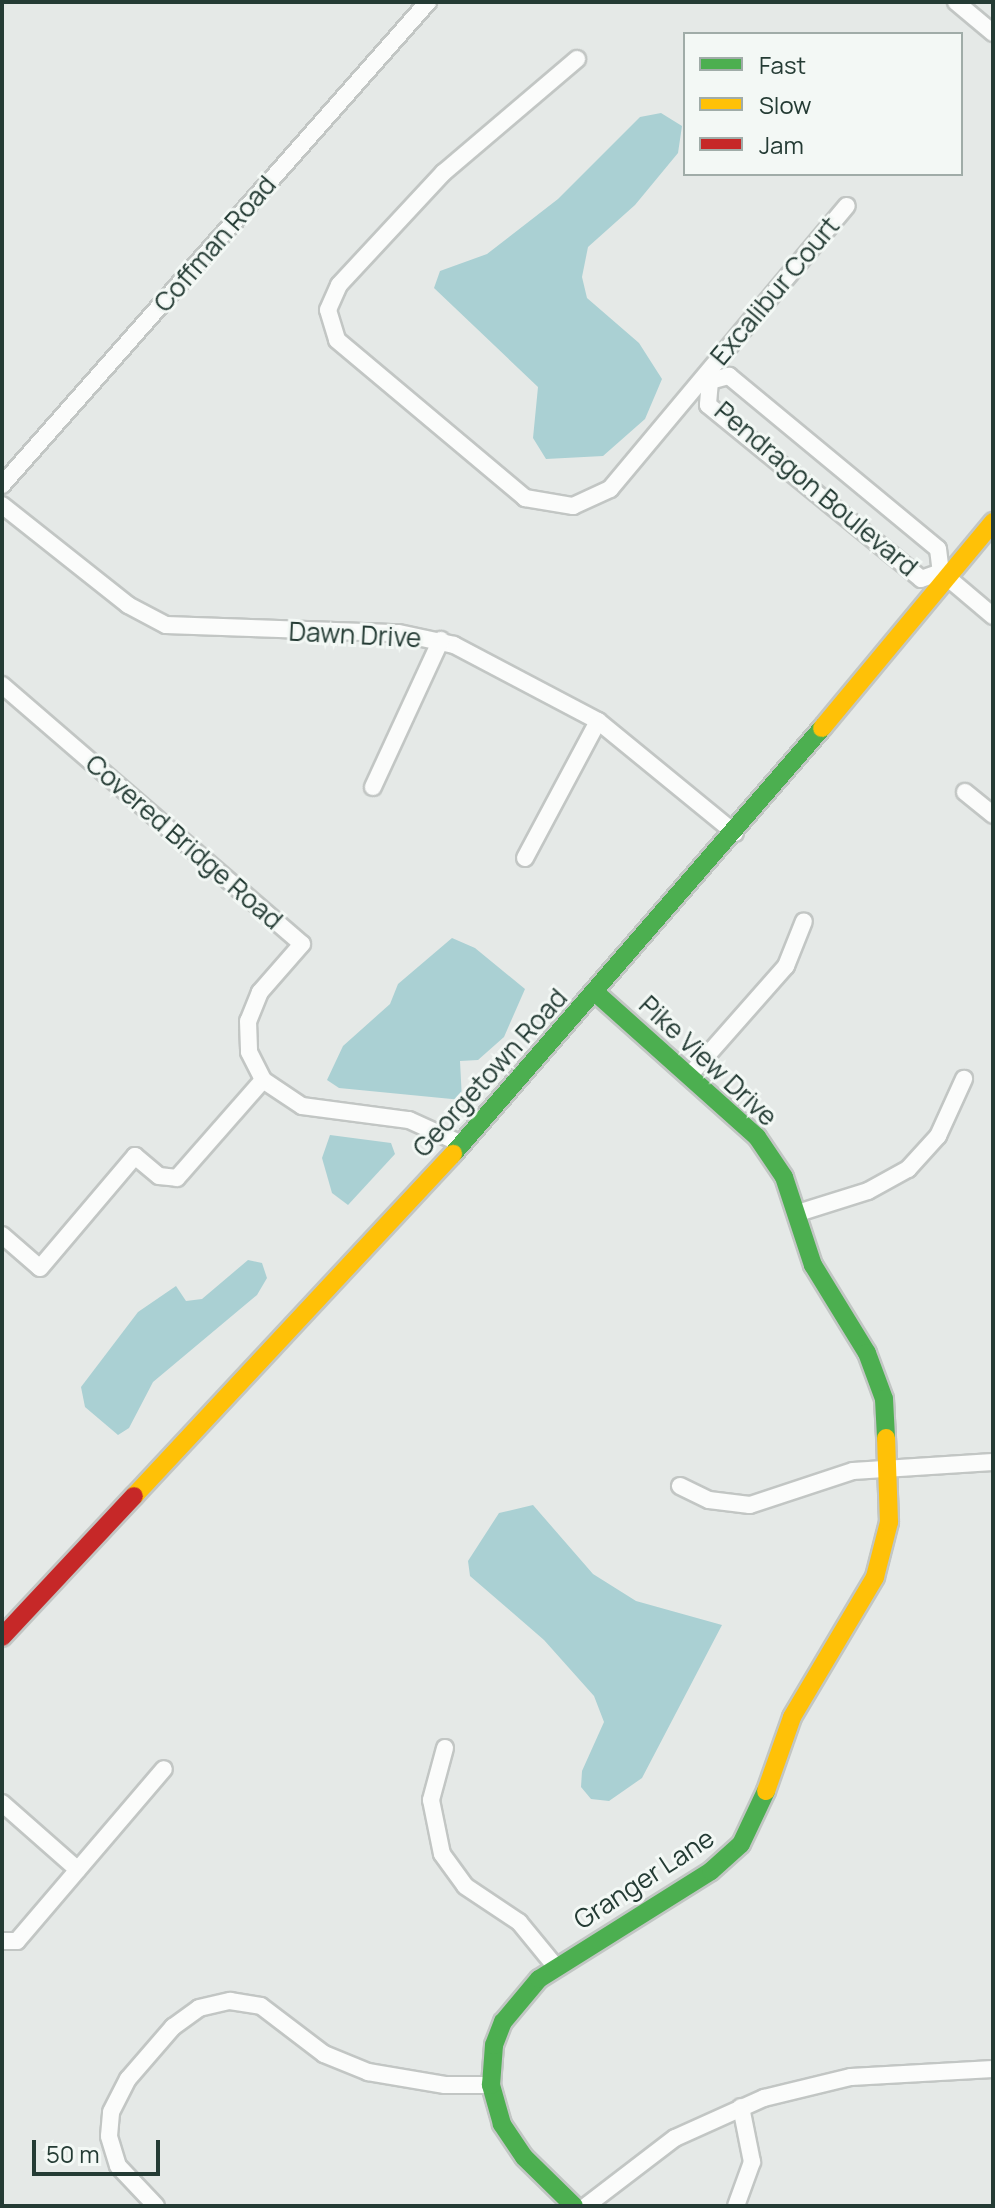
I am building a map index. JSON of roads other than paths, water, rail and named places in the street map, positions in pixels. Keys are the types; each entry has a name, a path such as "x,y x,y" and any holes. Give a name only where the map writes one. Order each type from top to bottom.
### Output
{"street":[{"name":"Coffman Road","path":"2,485 428,2"},
{"path":"956,2 993,33"},
{"name":"Pendragon Boulevard","path":"577,59 444,172 335,290 329,322 342,345 518,493 556,506 581,504 610,489 707,379 729,376 938,549 944,574 921,579 708,405 707,379"},
{"name":"Excalibur Court","path":"707,379 847,206"},
{"name":"Dawn Drive","path":"2,505 128,605 166,625 399,633 441,640 598,721 735,833"},
{"name":"Georgetown Road","path":"2,1637 462,1144 735,833 944,574 993,522"},
{"path":"944,574 993,616"},
{"path":"373,787 441,640"},
{"name":"Covered Bridge Road","path":"2,685 302,944 253,1006 248,1044 263,1080"},
{"path":"525,858 598,721"},
{"path":"965,792 993,815"},
{"path":"689,1076 786,966 804,921"},
{"name":"Pike View Drive","path":"596,993 757,1137 784,1177 813,1265 867,1353 884,1399 884,1469"},
{"path":"798,1213 868,1191 908,1169 938,1136 964,1079"},
{"path":"2,1235 40,1268 135,1156 159,1176 177,1178 263,1080 302,1106 409,1120 462,1144"},
{"path":"680,1486 709,1500 750,1505 782,1498 836,1474 993,1462"},
{"name":"Granger Lane","path":"574,2206 514,2145 491,2085 494,2045 503,2022 521,1995 556,1967 711,1871 749,1831 792,1717 881,1565 889,1522 884,1469"},
{"path":"445,1748 431,1800 442,1854 465,1886 519,1922 556,1967"},
{"path":"2,1941 17,1941 164,1769"},
{"path":"2,1803 78,1870"},
{"path":"156,2206 121,2173 109,2136 116,2098 150,2054 199,2008 246,2002 275,2014 345,2065 445,2085 491,2085"},
{"path":"586,2206 648,2156 741,2107 851,2077 993,2069"},
{"path":"736,2206 752,2162 741,2107"}],"water":[{"path":"661,113 682,126 678,153 635,205 588,247 582,277 587,298 639,343 662,379 645,419 603,456 546,459 533,438 538,387 434,288 440,271 487,254 558,199 640,117"},
{"path":"452,938 475,948 525,989 504,1037 478,1060 460,1061 462,1100 339,1088 327,1080 343,1046 390,1004 398,984"},
{"path":"330,1135 391,1143 395,1154 348,1205 332,1193 322,1158"},
{"path":"248,1260 262,1263 267,1278 257,1295 153,1382 129,1428 118,1435 85,1407 81,1387 138,1312 176,1286 186,1301 202,1299"},
{"path":"533,1505 593,1574 636,1601 722,1625 642,1778 609,1801 591,1799 581,1787 582,1771 604,1722 594,1696 544,1640 470,1576 468,1561 499,1513"}]}
